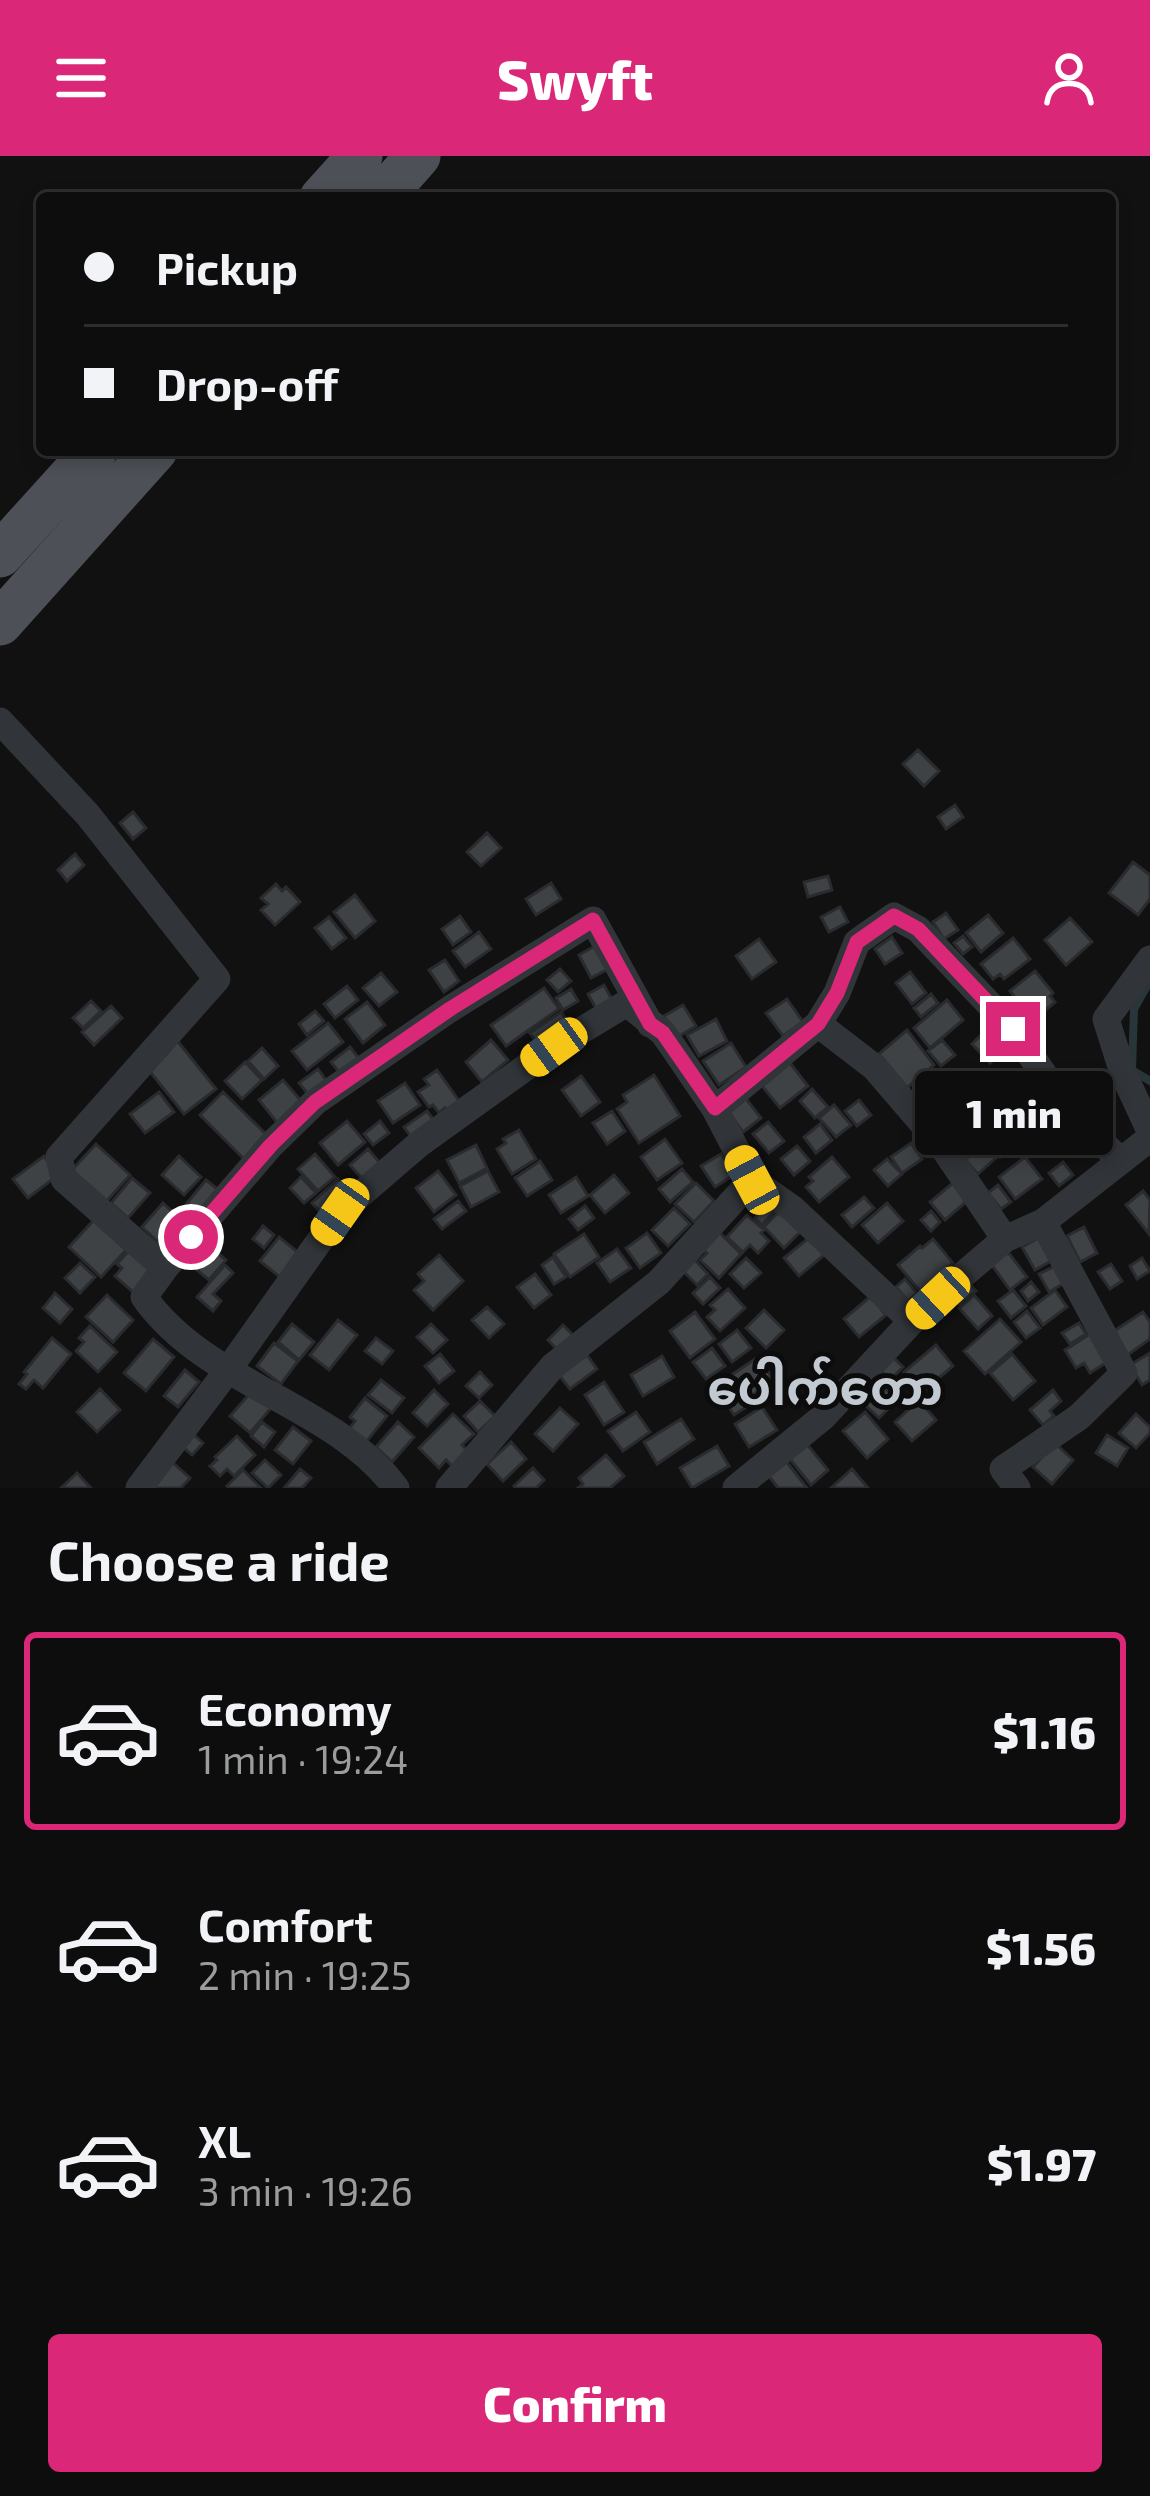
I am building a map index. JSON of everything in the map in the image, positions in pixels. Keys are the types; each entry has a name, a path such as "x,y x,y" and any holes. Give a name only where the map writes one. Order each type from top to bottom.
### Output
{"main road":[{"path":"327,192 360,156"},
{"path":"386,192 418,156"},
{"path":"0,556 90,456"},
{"path":"0,622 150,456"}],"street":[{"path":"0,721 88,815 217,979 59,1157 64,1179 165,1268"},
{"path":"715,1108 818,1024 837,993 857,942 894,916 918,929 1013,1029 1068,1110 1120,1160"},
{"path":"396,1488 358,1448 173,1331 144,1297 271,1145 315,1102 450,1009 593,920 650,1024"},
{"path":"736,1488 823,1417 912,1321 1006,1240 1043,1222 1150,1134 1106,1019 1150,958"},
{"path":"139,1488 340,1212 418,1144 554,1047 627,1003 663,1033 715,1108 752,1180 794,1209 912,1321"},
{"path":"818,1024 874,1067 943,1146 1006,1240"},
{"path":"449,1488 553,1366 659,1282 752,1180"},
{"path":"1017,1488 1003,1469 1079,1417 1124,1373 1043,1222"}],"building":[{"path":"918,750 939,771 924,786 903,764"},
{"path":"955,805 963,817 946,829 938,817"},
{"path":"133,812 146,828 133,839 120,823"},
{"path":"487,833 501,848 481,866 467,852"},
{"path":"75,854 84,865 67,881 58,870"},
{"path":"1133,862 1150,875 1150,899 1138,915 1109,893"},
{"path":"828,876 832,890 808,897 804,882"},
{"path":"551,883 561,899 536,915 526,899"},
{"path":"276,884 300,902 275,925 261,910 268,904 261,898"},
{"path":"355,895 375,921 355,938 334,912"},
{"path":"840,907 848,922 829,932 821,917"},
{"path":"946,913 958,930 944,939 933,922"},
{"path":"988,915 1003,933 981,952 966,933"},
{"path":"460,916 471,932 453,945 442,929"},
{"path":"329,917 346,938 332,949 315,928"},
{"path":"1070,918 1092,942 1066,965 1045,940"},
{"path":"479,932 491,949 465,967 453,951"},
{"path":"963,936 972,947 963,954 954,943"},
{"path":"892,937 902,953 885,964 875,949"},
{"path":"1013,938 1030,959 1004,979 1000,974 993,979 981,964"},
{"path":"759,939 776,962 752,979 736,956"},
{"path":"602,942 614,966 591,978 579,955"},
{"path":"445,960 459,981 444,992 429,970"},
{"path":"560,969 571,981 558,992 547,980"},
{"path":"1035,971 1055,1002 1040,1015 1035,1008 1028,1014 1010,991"},
{"path":"910,972 926,993 912,1004 896,983"},
{"path":"381,973 397,992 379,1006 363,988"},
{"path":"604,985 615,1005 599,1014 588,994"},
{"path":"347,986 358,1000 335,1018 324,1004"},
{"path":"544,988 559,1009 506,1046 491,1025"},
{"path":"571,989 578,1001 563,1010 556,998"},
{"path":"931,994 938,1003 921,1017 914,1008"},
{"path":"787,999 803,1022 783,1036 766,1013"},
{"path":"947,1000 963,1020 930,1048 914,1028"},
{"path":"91,1001 101,1011 83,1028 73,1018"},
{"path":"367,1002 385,1025 363,1043 345,1019"},
{"path":"683,1005 696,1026 676,1038 664,1016"},
{"path":"111,1006 122,1018 94,1045 82,1032"},
{"path":"315,1011 324,1021 307,1035 299,1024"},
{"path":"561,1012 574,1031 543,1053 530,1033"},
{"path":"716,1019 727,1041 699,1056 687,1035"},
{"path":"328,1023 343,1042 307,1070 292,1051"},
{"path":"907,1030 934,1065 907,1088 879,1054"},
{"path":"985,1031 1003,1050 990,1063 972,1044"},
{"path":"175,1038 216,1089 184,1114 147,1068"},
{"path":"491,1040 508,1060 482,1082 466,1062"},
{"path":"942,1040 955,1055 941,1066 928,1051"},
{"path":"731,1043 746,1067 719,1085 703,1061"},
{"path":"350,1047 367,1069 348,1083 331,1062"},
{"path":"262,1048 278,1066 264,1079 248,1061"},
{"path":"245,1062 262,1080 242,1099 225,1081"},
{"path":"790,1063 808,1086 780,1108 762,1086"},
{"path":"318,1069 333,1090 316,1104 299,1083"},
{"path":"437,1070 462,1105 449,1114 445,1108 439,1113 433,1105 429,1107 418,1092 429,1085 424,1079"},
{"path":"654,1075 680,1116 639,1143 617,1109 627,1102 623,1095"},
{"path":"581,1076 600,1102 581,1116 562,1090"},
{"path":"283,1080 304,1104 279,1125 259,1100"},
{"path":"405,1083 420,1105 393,1123 378,1101"},
{"path":"1004,1083 1012,1093 999,1105 991,1095"},
{"path":"812,1089 828,1107 815,1118 800,1101"},
{"path":"159,1092 174,1112 145,1133 130,1114"},
{"path":"223,1092 281,1149 258,1173 200,1115"},
{"path":"744,1096 761,1118 743,1132 726,1109"},
{"path":"859,1100 871,1115 857,1126 845,1111"},
{"path":"980,1100 993,1115 979,1127 966,1113"},
{"path":"834,1105 851,1125 836,1137 819,1118"},
{"path":"427,1111 439,1127 416,1144 404,1127"},
{"path":"612,1111 625,1131 607,1144 593,1123"},
{"path":"1061,1115 1073,1128 1056,1142 1045,1129"},
{"path":"347,1121 365,1142 338,1165 320,1143"},
{"path":"380,1121 389,1133 373,1145 364,1134"},
{"path":"768,1122 784,1141 769,1153 753,1134"},
{"path":"820,1124 832,1140 816,1153 804,1137"},
{"path":"962,1124 976,1141 962,1154 947,1137"},
{"path":"997,1124 1015,1143 1000,1157 983,1138"},
{"path":"519,1130 536,1159 512,1174 497,1149 506,1143 503,1139"},
{"path":"665,1139 682,1163 657,1180 641,1157"},
{"path":"911,1143 922,1159 902,1173 891,1157"},
{"path":"984,1143 997,1157 978,1174 965,1160"},
{"path":"96,1144 130,1175 104,1204 70,1172"},
{"path":"476,1145 487,1168 459,1183 447,1160"},
{"path":"797,1146 810,1161 794,1175 781,1159"},
{"path":"368,1149 381,1164 363,1180 350,1165"},
{"path":"315,1154 335,1177 318,1191 298,1169"},
{"path":"721,1154 734,1175 715,1187 701,1166"},
{"path":"44,1156 58,1175 28,1198 13,1179"},
{"path":"179,1156 201,1177 184,1195 162,1175"},
{"path":"832,1157 849,1177 819,1202 806,1187 813,1181 809,1177"},
{"path":"1025,1157 1042,1179 1015,1199 999,1177"},
{"path":"887,1159 902,1174 888,1186 874,1170"},
{"path":"540,1161 552,1180 527,1196 515,1178"},
{"path":"1063,1162 1073,1175 1059,1186 1049,1173"},
{"path":"682,1169 693,1182 670,1202 659,1189"},
{"path":"438,1171 456,1195 434,1212 416,1188"},
{"path":"488,1171 499,1192 471,1207 460,1186"},
{"path":"614,1175 629,1193 605,1213 590,1195"},
{"path":"301,1177 316,1193 304,1203 290,1188"},
{"path":"576,1177 588,1196 561,1213 549,1195"},
{"path":"132,1178 150,1193 128,1218 111,1203"},
{"path":"338,1179 357,1200 331,1224 312,1203"},
{"path":"206,1180 230,1199 210,1223 187,1203"},
{"path":"696,1183 714,1201 694,1222 675,1204"},
{"path":"953,1183 967,1201 945,1220 930,1202"},
{"path":"998,1185 1011,1202 1001,1209 988,1193"},
{"path":"1143,1191 1150,1200 1149,1234 1126,1205"},
{"path":"864,1197 874,1208 852,1227 842,1215"},
{"path":"458,1201 466,1211 442,1229 434,1219"},
{"path":"768,1202 776,1209 762,1225 755,1218"},
{"path":"163,1203 179,1218 158,1242 142,1227"},
{"path":"887,1203 903,1221 878,1243 862,1225"},
{"path":"585,1206 594,1218 578,1230 569,1219"},
{"path":"674,1208 690,1224 668,1246 652,1230"},
{"path":"779,1211 800,1232 784,1248 764,1227"},
{"path":"931,1211 940,1222 931,1231 921,1220"},
{"path":"747,1215 769,1241 758,1253 750,1245 743,1252 727,1237"},
{"path":"94,1220 126,1250 101,1277 69,1247"},
{"path":"263,1226 274,1235 264,1248 253,1239"},
{"path":"1084,1227 1097,1253 1080,1262 1067,1236"},
{"path":"719,1232 741,1254 719,1278 700,1260 707,1253 703,1249"},
{"path":"647,1233 661,1253 640,1268 626,1248"},
{"path":"584,1234 599,1257 570,1277 554,1254"},
{"path":"279,1237 300,1254 281,1278 260,1261"},
{"path":"810,1237 824,1255 799,1276 784,1258"},
{"path":"1040,1237 1053,1260 1035,1270 1022,1247"},
{"path":"933,1239 953,1263 920,1291 898,1265"},
{"path":"131,1248 154,1267 133,1292 115,1276 122,1268 117,1264"},
{"path":"617,1249 631,1268 610,1282 597,1263"},
{"path":"214,1250 226,1260 209,1280 197,1270"},
{"path":"1008,1252 1027,1277 1010,1290 991,1264"},
{"path":"439,1255 463,1281 433,1310 414,1290 424,1281 418,1274"},
{"path":"553,1257 566,1277 554,1284 542,1265"},
{"path":"693,1258 708,1274 697,1285 681,1269"},
{"path":"746,1258 761,1273 744,1288 730,1274"},
{"path":"1142,1258 1150,1271 1137,1279 1130,1266"},
{"path":"80,1263 95,1277 80,1293 65,1278"},
{"path":"1111,1264 1122,1281 1110,1289 1098,1272"},
{"path":"225,1265 233,1273 213,1294 221,1301 213,1311 197,1297"},
{"path":"1057,1265 1066,1282 1049,1292 1039,1274"},
{"path":"535,1274 551,1295 534,1308 517,1287"},
{"path":"710,1277 720,1288 703,1304 693,1293"},
{"path":"905,1279 917,1293 908,1301 896,1287"},
{"path":"1031,1282 1039,1292 1028,1301 1021,1291"},
{"path":"970,1284 976,1291 960,1305 954,1298"},
{"path":"728,1289 745,1308 720,1331 707,1317 715,1310 710,1305"},
{"path":"1013,1290 1026,1306 1011,1318 998,1301"},
{"path":"1055,1290 1067,1307 1043,1325 1031,1308"},
{"path":"55,1293 72,1309 60,1323 43,1308"},
{"path":"107,1295 133,1320 113,1342 86,1317"},
{"path":"974,1295 992,1316 978,1329 959,1308"},
{"path":"871,1296 886,1315 859,1337 844,1319"},
{"path":"487,1307 504,1324 489,1338 472,1320"},
{"path":"764,1310 784,1330 766,1348 746,1328"},
{"path":"1027,1311 1040,1328 1026,1338 1014,1322"},
{"path":"695,1312 715,1339 690,1358 670,1331"},
{"path":"1143,1312 1150,1322 1150,1339 1126,1356 1111,1333"},
{"path":"1000,1319 1021,1342 985,1374 964,1351"},
{"path":"338,1320 357,1335 329,1370 310,1355"},
{"path":"1079,1323 1086,1334 1070,1344 1062,1333"},
{"path":"292,1324 314,1342 299,1360 278,1342"},
{"path":"431,1324 447,1340 433,1353 417,1337"},
{"path":"563,1325 579,1341 563,1356 548,1340"},
{"path":"90,1326 117,1352 98,1372 76,1351 84,1342 79,1338"},
{"path":"737,1330 751,1348 732,1362 719,1344"},
{"path":"1090,1334 1107,1362 1090,1373 1084,1363 1076,1368 1065,1350"},
{"path":"52,1338 71,1354 43,1388 34,1380 26,1389 19,1384 24,1372"},
{"path":"376,1338 393,1351 382,1364 365,1351"},
{"path":"153,1339 174,1357 146,1391 124,1373"},
{"path":"274,1343 298,1361 281,1384 257,1366"},
{"path":"936,1345 953,1366 921,1393 904,1372"},
{"path":"712,1348 725,1366 706,1379 693,1362"},
{"path":"1150,1353 1150,1380 1142,1385 1130,1365"},
{"path":"440,1354 454,1371 439,1383 425,1366"},
{"path":"1012,1354 1035,1381 1013,1400 990,1373"},
{"path":"587,1355 597,1369 570,1389 559,1375"},
{"path":"662,1356 674,1377 643,1396 631,1375"},
{"path":"758,1357 774,1380 754,1394 757,1400 734,1415 715,1386"},
{"path":"893,1357 903,1367 890,1380 880,1370"},
{"path":"185,1370 199,1382 178,1407 164,1396"},
{"path":"480,1372 492,1385 479,1398 466,1386"},
{"path":"381,1380 404,1398 392,1413 368,1395"},
{"path":"604,1382 624,1412 604,1425 585,1395"},
{"path":"881,1384 897,1400 879,1418 863,1403"},
{"path":"100,1389 120,1410 97,1432 77,1412"},
{"path":"434,1390 448,1404 427,1426 413,1413"},
{"path":"1053,1390 1061,1401 1043,1425 1030,1410"},
{"path":"251,1392 271,1408 250,1433 230,1416"},
{"path":"365,1398 387,1416 366,1442 349,1429 355,1421 350,1417"},
{"path":"919,1400 936,1420 912,1441 895,1422"},
{"path":"480,1401 495,1416 478,1432 464,1416"},
{"path":"762,1407 777,1430 749,1447 735,1424"},
{"path":"560,1408 578,1424 553,1451 535,1434"},
{"path":"636,1412 650,1432 623,1451 608,1431"},
{"path":"865,1412 888,1439 867,1458 843,1431"},
{"path":"453,1414 474,1434 462,1445 469,1452 454,1468 446,1460 439,1468 419,1448"},
{"path":"1136,1414 1150,1433 1136,1448 1119,1433"},
{"path":"681,1419 694,1439 657,1464 644,1442"},
{"path":"262,1422 275,1432 264,1447 251,1436"},
{"path":"398,1422 414,1437 392,1462 376,1447"},
{"path":"293,1427 311,1441 293,1464 275,1450"},
{"path":"190,1431 203,1443 192,1455 179,1444"},
{"path":"1107,1435 1128,1448 1117,1466 1096,1453"},
{"path":"237,1436 255,1455 234,1476 227,1469 220,1476 210,1466"},
{"path":"511,1442 526,1459 503,1481 487,1464"},
{"path":"806,1443 828,1470 811,1485 789,1458"},
{"path":"1055,1443 1073,1460 1052,1484 1033,1467"},
{"path":"717,1446 729,1466 692,1488 680,1468"},
{"path":"606,1455 624,1476 610,1488 578,1488 583,1484 579,1478"},
{"path":"265,1460 281,1475 268,1488 252,1473"},
{"path":"786,1461 807,1488 778,1488 768,1475"},
{"path":"172,1462 190,1478 181,1488 149,1488"},
{"path":"533,1468 544,1480 536,1488 516,1488 514,1486"},
{"path":"300,1469 311,1478 302,1488 285,1487"},
{"path":"852,1469 868,1488 831,1488"},
{"path":"243,1470 261,1488 227,1486"},
{"path":"77,1473 91,1488 61,1488"}],"waterway":[{"path":"1150,981 1134,1009 1132,1070 1150,1081"}],"district":[{"name":"ပေါက်တော","path":"825,1388"}],"route":[{"path":"191,1237 315,1102 450,1009 593,920 650,1024 663,1033 715,1108 818,1024 837,993 857,942 894,916 918,929 1013,1029"}]}
